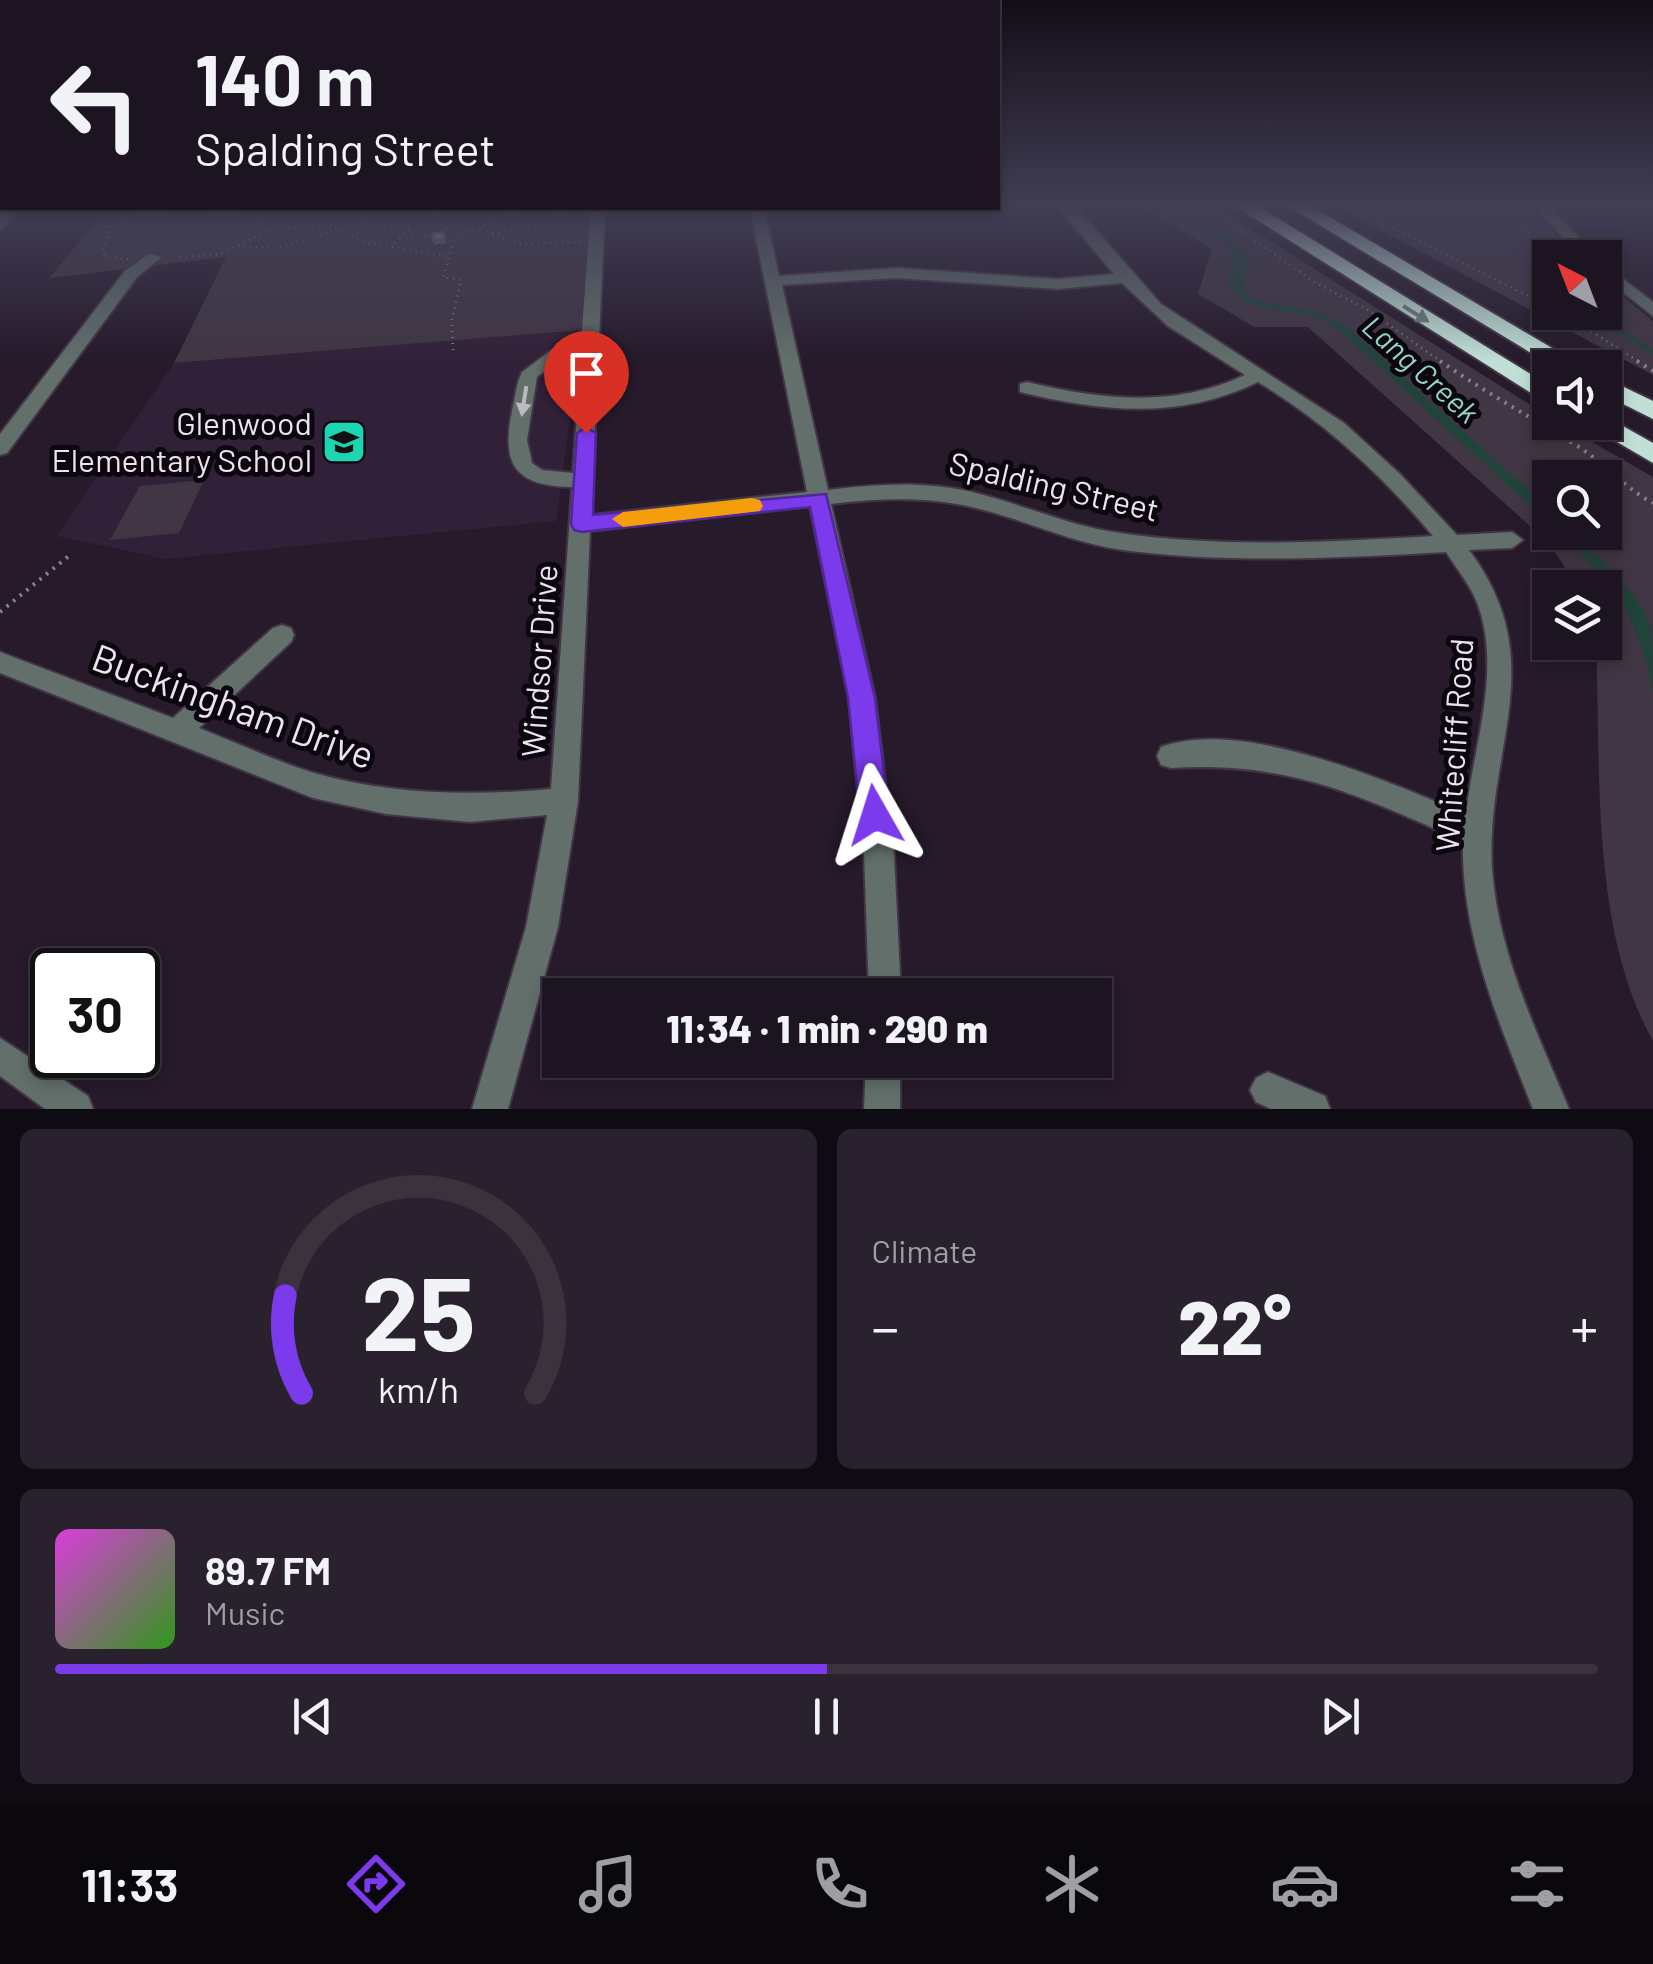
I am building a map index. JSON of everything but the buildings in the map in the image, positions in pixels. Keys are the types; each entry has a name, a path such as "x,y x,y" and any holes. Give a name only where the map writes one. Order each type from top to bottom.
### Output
{"highway":[{"path":"1327,258 1532,385"},
{"path":"1385,258 1543,350"},
{"path":"1622,394 1653,411"},
{"path":"1622,437 1653,454"}],"street":[{"path":"0,448 131,274 153,258"},
{"name":"Windsor Drive","path":"490,1109 542,928 564,800 591,348 592,258"},
{"path":"767,258 862,698 879,854 884,978"},
{"name":"Whitecliff Road","path":"1109,258 1124,278 1169,320 1334,426 1452,543 1480,588 1497,625 1498,685 1478,833 1486,922 1501,981 1552,1109"},
{"path":"772,281 897,273 1024,283 1124,278"},
{"path":"1622,285 1653,311"},
{"path":"584,480 537,479 526,473 516,452 528,376 540,363 568,349 591,348"},
{"path":"1026,388 1088,402 1185,402 1215,397 1257,376"},
{"name":"Spalding Street","path":"582,524 880,491 946,494 1095,537 1170,547 1294,549 1512,540"},
{"path":"180,729 282,635"},
{"name":"Buckingham Drive","path":"5,669 180,729 313,785 386,801 470,809 564,800"},
{"path":"1171,756 1234,754 1283,763 1356,782 1478,833"},
{"path":"0,1056 76,1109"},
{"path":"882,1109 883,1078"},
{"path":"1268,1090 1312,1109"}],"path":[{"path":"116,258 128,260"},
{"path":"450,258 444,277 461,280 452,320 454,350"},
{"path":"1280,258 1314,282 1365,308 1494,399 1582,449 1653,504"},
{"path":"1451,258 1532,299"},
{"path":"1591,330 1653,371"},
{"path":"0,612 70,556"}],"shaded area":[{"path":"66,258 220,258 49,278"},
{"path":"226,258 587,258 582,330 174,363"},
{"path":"1209,258 1296,258 1532,406 1532,440 1589,440 1653,477 1653,1041 1633,997 1618,949 1603,847 1596,660 1622,660 1622,570 1567,570 1553,550 1622,550 1622,460 1532,460 1532,528 1308,327 1254,327 1198,294"},
{"path":"1234,258 1249,258 1243,286 1246,294 1257,301 1320,312 1347,327 1532,494 1532,507 1339,330 1312,316 1259,307 1241,298 1227,281"},
{"path":"1432,258 1532,258 1532,311"},
{"path":"1622,296 1653,321 1653,375 1622,359 1622,350 1606,350 1568,330 1622,330"},
{"name":"Glenwood Elementary School","path":"582,330 556,521 165,559 57,536 174,363"},
{"path":"204,480 179,533 110,540 140,486"},
{"path":"1576,550 1590,550 1611,570 1595,570"},
{"path":"1622,582 1639,603 1652,631 1653,695 1640,643 1622,605"}],"waterway":[{"path":"1619,330 1653,352"}],"slow traffic":[{"path":"623,519 752,506"}],"place":[{"name":"Glenwood Elementary School","path":"344,442"}],"route":[{"path":"586,433 582,524 819,499 862,698 875,815"}],"water label":[{"name":"Lang Creek","path":"1420,370"}]}
